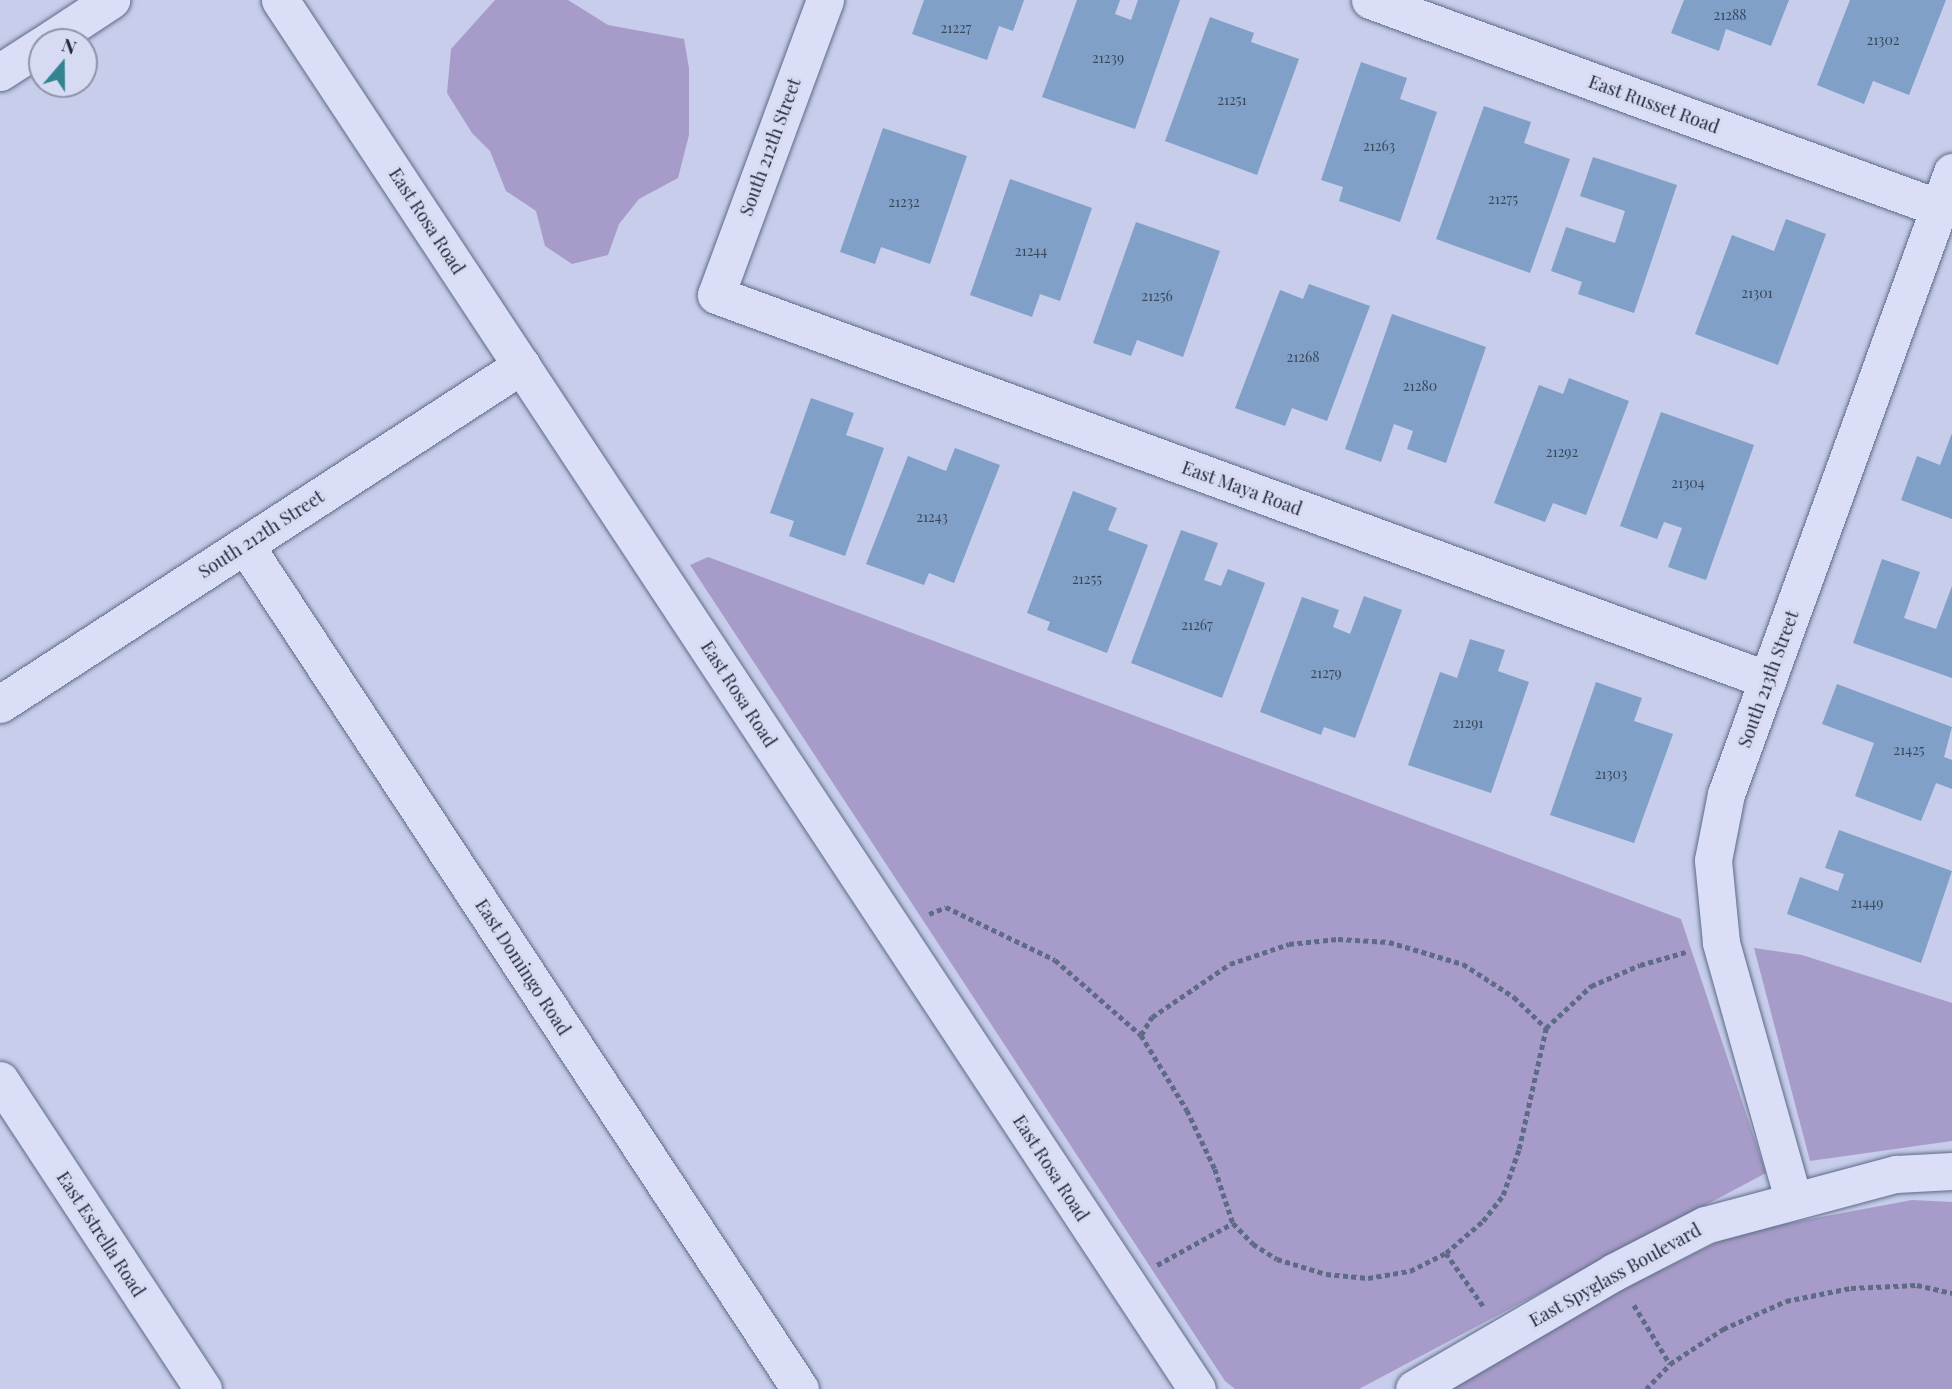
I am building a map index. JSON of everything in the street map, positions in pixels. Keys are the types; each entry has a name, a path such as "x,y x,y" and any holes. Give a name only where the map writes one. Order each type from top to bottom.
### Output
{"street":[{"path":"68,28 111,0"},
{"name":"East Rosa Road","path":"281,0 1197,1389"},
{"name":"South 212th Street","path":"716,295 825,0"},
{"name":"East Russet Road","path":"1370,0 1939,208"},
{"path":"0,72 28,54"},
{"name":"South 213th Street","path":"1793,1199 1721,942 1713,860 1726,794 1952,173"},
{"name":"East Maya Road","path":"716,295 1768,680"},
{"name":"South 212th Street","path":"0,704 522,365"},
{"name":"East Domingo Road","path":"245,545 800,1389"},
{"name":"East Estrella Road","path":"0,1080 203,1389"},
{"name":"East Spyglass Boulevard","path":"1414,1389 1614,1272 1705,1225 1793,1199 1896,1174 1952,1171"}],"path":[{"path":"894,930 946,907 1055,960 1142,1035 1187,1110 1215,1169 1233,1223 1277,1259 1326,1273 1368,1278 1410,1270 1446,1254 1483,1221 1503,1195 1519,1149 1546,1028 1591,986 1640,965 1721,942"},
{"path":"1142,1035 1152,1017 1230,964 1289,944 1338,939 1389,942 1464,964 1514,997 1546,1028"},
{"path":"1127,1282 1233,1223"},
{"path":"1446,1254 1504,1336"},
{"path":"1614,1272 1670,1364"},
{"path":"1646,1389 1670,1364 1723,1329 1786,1301 1851,1288 1917,1285 1952,1293"}],"shaded area":[{"path":"495,0 568,0 608,25 684,39 689,68 689,135 678,178 639,199 619,224 608,255 572,264 545,246 536,211 506,191 490,151 472,133 447,93 451,49"},
{"path":"708,557 1681,919 1766,1173 1359,1389 1235,1389 1225,1381 690,565"},
{"path":"1754,948 1802,955 1952,1003 1952,1141 1810,1161"},
{"path":"1912,1200 1952,1202 1952,1389 1423,1389 1735,1233"}],"building":[{"path":"924,0 1024,0 1013,31 999,26 987,60 912,34"},
{"path":"1077,0 1120,0 1115,14 1131,20 1138,0 1180,0 1135,129 1042,97"},
{"path":"1684,0 1789,0 1771,46 1726,29 1719,51 1671,33"},
{"path":"1850,0 1946,0 1909,95 1873,81 1864,104 1817,85"},
{"path":"1210,17 1254,33 1251,42 1299,59 1257,175 1165,141"},
{"path":"1361,62 1407,78 1400,99 1437,112 1400,222 1339,201 1343,187 1321,180"},
{"path":"1484,106 1531,122 1524,143 1570,159 1530,273 1436,239"},
{"path":"883,128 967,156 930,264 881,247 875,264 840,252"},
{"path":"1593,157 1677,185 1634,313 1578,294 1582,282 1551,271 1566,227 1615,243 1625,211 1580,196"},
{"path":"1010,179 1092,208 1060,301 1040,294 1032,317 970,295"},
{"path":"1786,219 1826,234 1778,365 1695,334 1732,235 1774,251"},
{"path":"1136,222 1220,251 1183,357 1137,340 1131,356 1093,343"},
{"path":"1309,284 1370,306 1327,421 1292,408 1285,426 1235,408 1280,290 1303,299"},
{"path":"1392,314 1486,347 1446,463 1407,449 1413,431 1394,424 1381,462 1345,449"},
{"path":"1569,378 1629,401 1586,515 1553,503 1545,522 1494,503 1539,385 1563,394"},
{"path":"811,398 854,413 846,435 884,448 845,556 789,536 794,521 770,513"},
{"path":"1661,412 1754,445 1706,580 1668,567 1682,528 1664,522 1657,539 1620,526"},
{"path":"1952,433 1952,519 1901,500 1917,456 1940,465"},
{"path":"955,448 1000,465 954,583 929,573 924,585 866,564 908,456 946,471"},
{"path":"1073,491 1117,508 1108,530 1148,545 1107,653 1047,630 1050,622 1027,613"},
{"path":"1181,530 1218,543 1204,580 1221,586 1228,569 1265,583 1222,698 1131,663"},
{"path":"1882,559 1920,572 1904,618 1936,629 1952,586 1952,678 1853,643"},
{"path":"1364,596 1402,610 1355,738 1324,727 1321,735 1260,712 1302,597 1339,610 1333,627 1350,634"},
{"path":"1470,639 1505,650 1498,671 1529,682 1491,793 1408,765 1440,672 1457,678"},
{"path":"1596,682 1642,698 1634,721 1673,734 1634,843 1550,815"},
{"path":"1837,684 1952,727 1944,757 1952,760 1952,789 1936,783 1921,821 1855,796 1874,743 1822,724"},
{"path":"1839,830 1952,871 1921,963 1787,914 1800,877 1838,891 1844,874 1825,868"}]}
